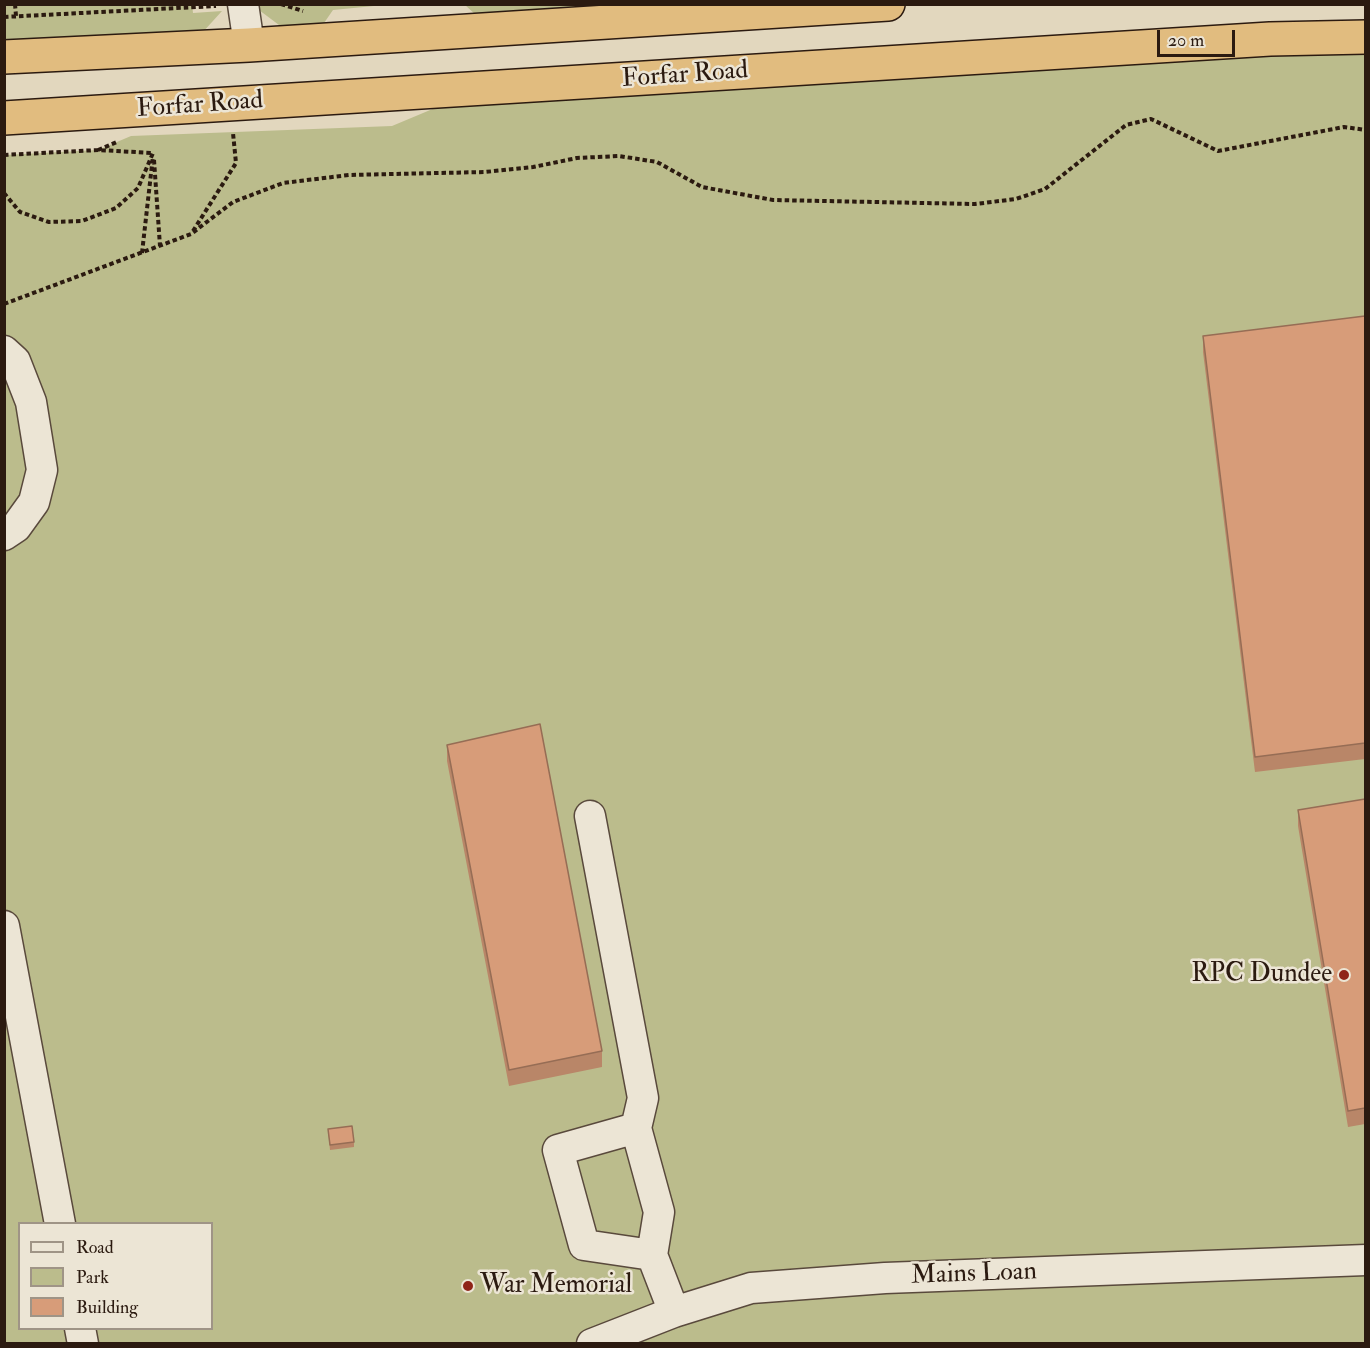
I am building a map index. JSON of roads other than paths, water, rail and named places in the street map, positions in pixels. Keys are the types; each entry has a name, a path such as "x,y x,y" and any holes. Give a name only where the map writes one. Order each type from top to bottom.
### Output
{"highway":[{"path":"4,57 249,45 888,4"},
{"name":"Forfar Road","path":"4,118 1270,39 1365,37"}],"street":[{"path":"243,5 249,45"},
{"path":"4,351 15,361 31,402 42,470 34,502 16,526 4,535"},
{"path":"590,816 643,1098 636,1128 659,1212 652,1256 674,1312"},
{"path":"4,926 60,1222"},
{"path":"636,1128 558,1149 584,1245 652,1256"},
{"name":"Mains Loan","path":"592,1344 674,1312 752,1288 862,1280 1365,1260"}],"place":[{"name":"RPC Dundee","path":"1344,975"},
{"name":"War Memorial","path":"468,1286"}]}
